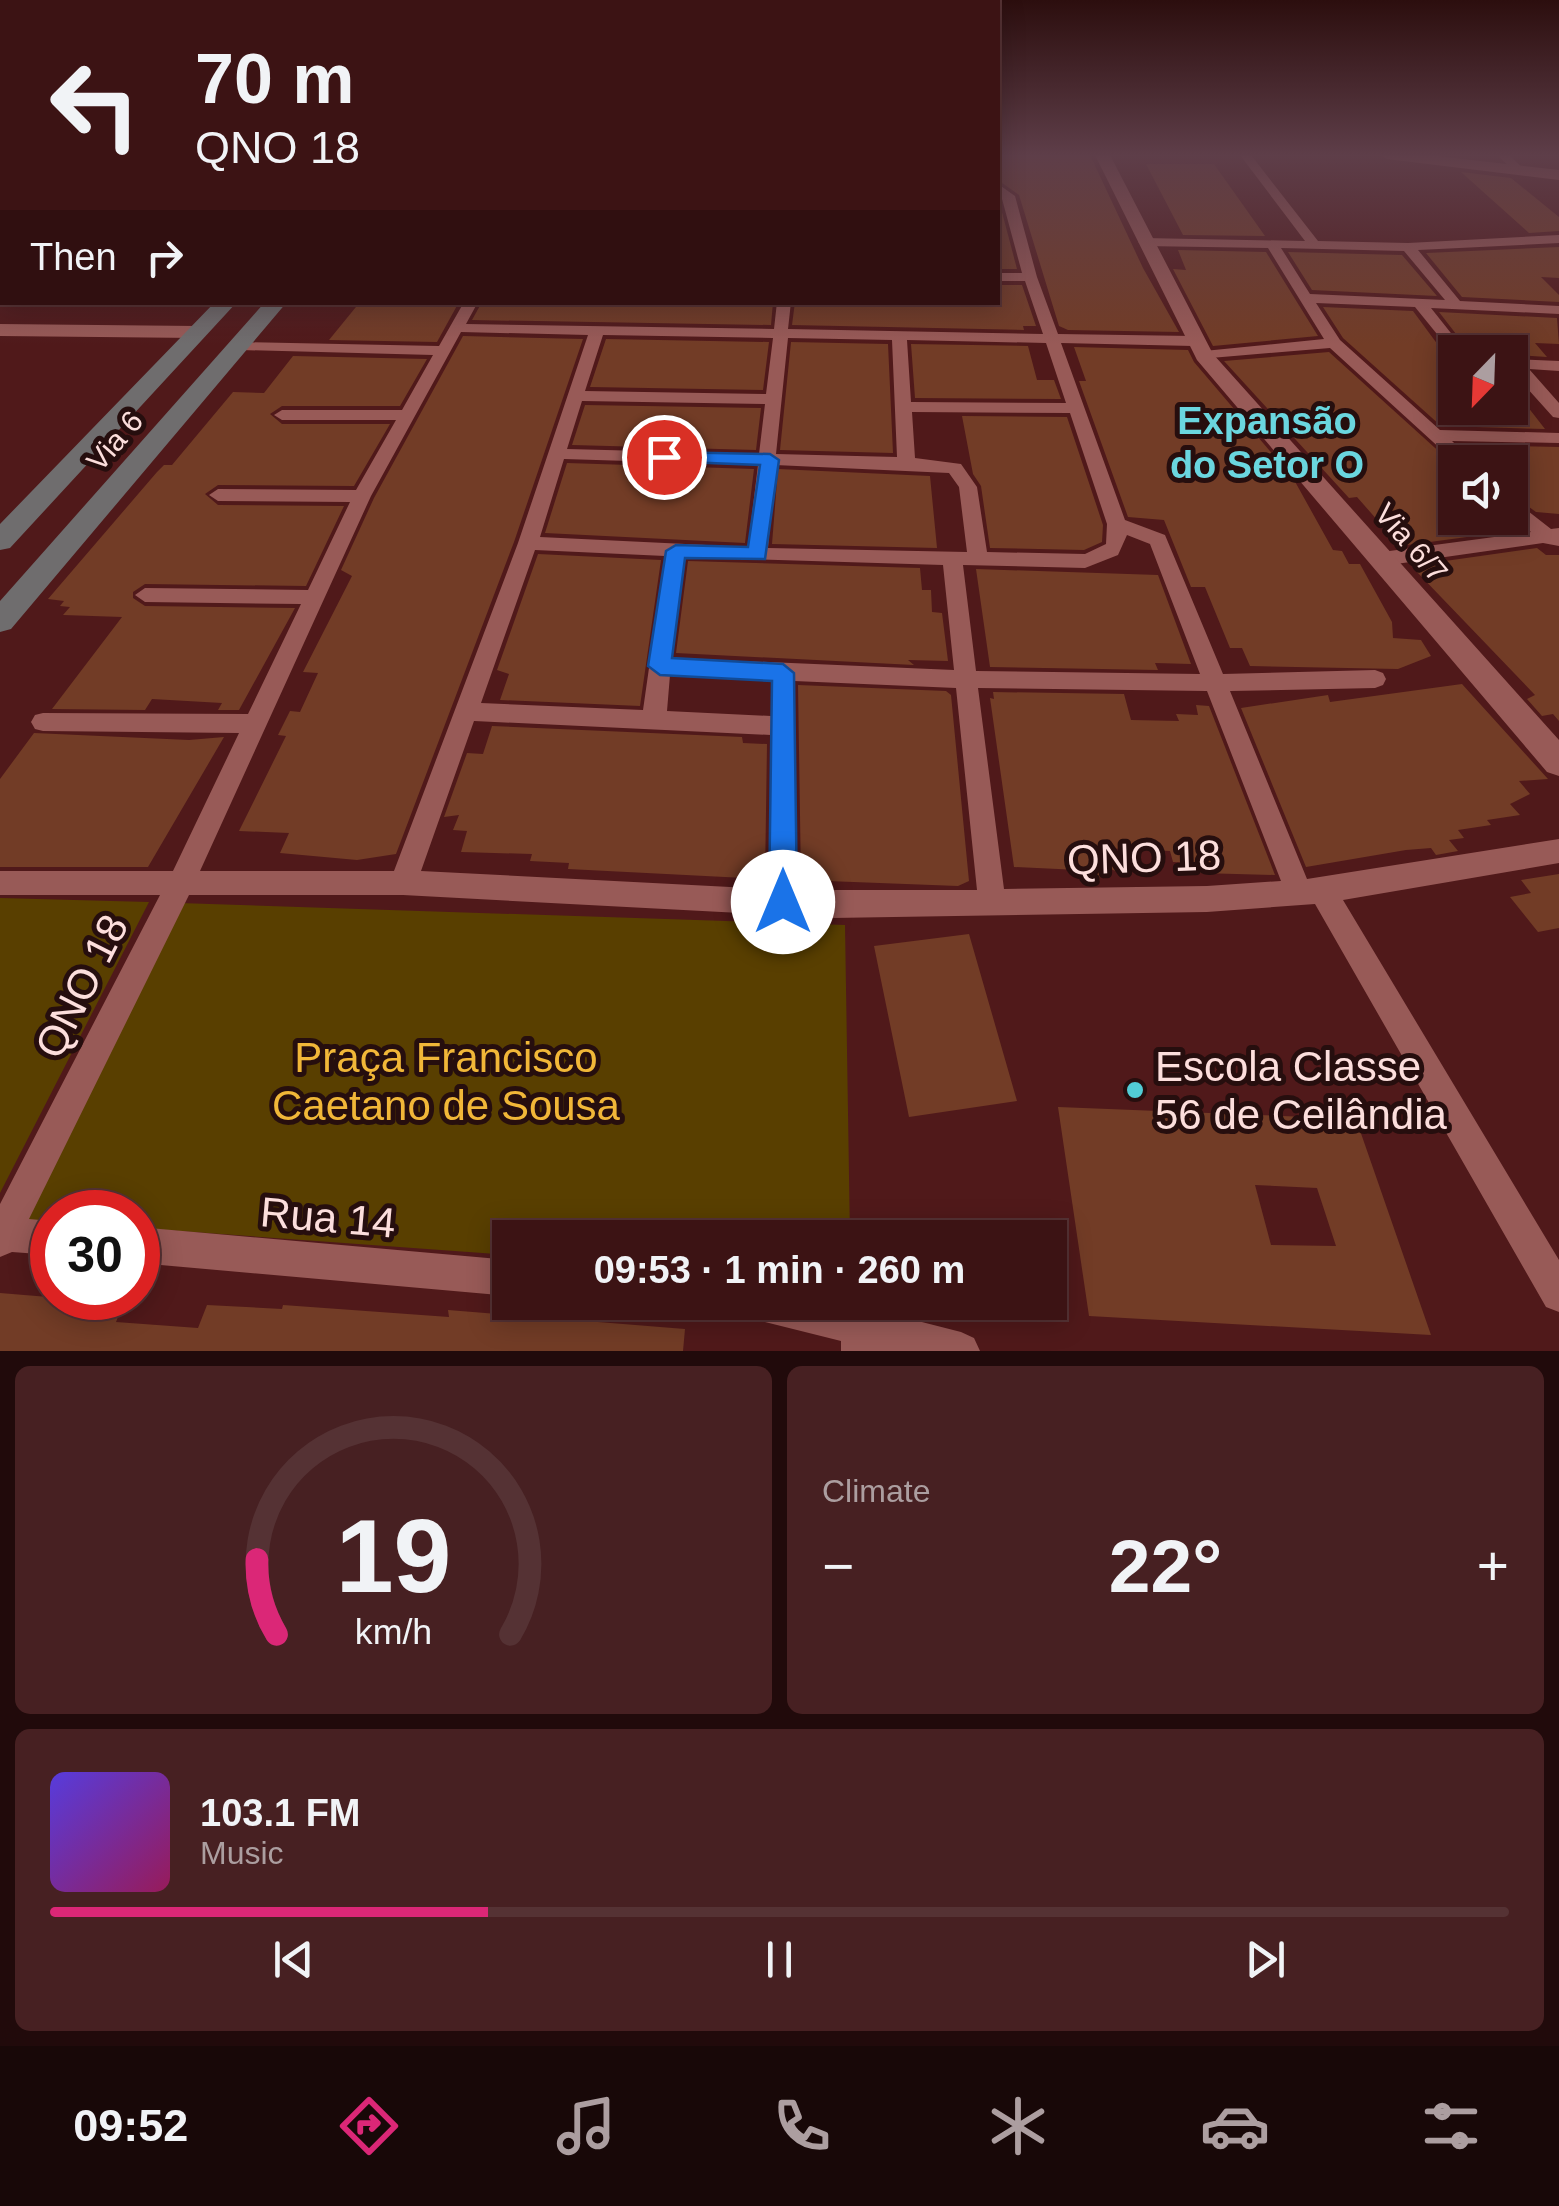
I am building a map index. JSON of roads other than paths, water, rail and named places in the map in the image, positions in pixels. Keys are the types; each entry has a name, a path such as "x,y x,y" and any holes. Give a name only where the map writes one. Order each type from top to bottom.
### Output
{"main road":[{"name":"Via 6","path":"0,540 224,305"},
{"path":"234,354 248,322 263,305"},
{"name":"Via 6","path":"0,621 275,305"}],"street":[{"path":"528,543 978,561 1102,558 1114,550 1120,538 1117,524 1030,277 1015,218"},
{"name":"Via 6/7","path":"1132,218 1198,348 1559,762"},
{"path":"1294,218 1316,247"},
{"path":"1144,242 1408,247 1559,239"},
{"path":"1273,246 1334,343 1445,445"},
{"path":"1408,247 1456,305"},
{"path":"1000,277 1030,277"},
{"path":"1305,298 1559,310"},
{"path":"1420,304 1445,335"},
{"name":"QNO 18","path":"1,1236 180,884 362,496 470,305"},
{"path":"758,554 784,305"},
{"path":"459,328 1053,338 1198,348 1334,343"},
{"path":"0,330 197,332"},
{"path":"404,884 528,543 597,331"},
{"path":"899,338 906,463"},
{"path":"234,354 444,351"},
{"path":"1528,365 1559,366"},
{"path":"1528,380 1559,414"},
{"path":"573,396 775,399"},
{"path":"903,407 1078,408"},
{"path":"282,414 406,414"},
{"path":"1435,436 1559,438"},
{"path":"558,454 906,463 956,468 968,487 978,561"},
{"path":"218,495 362,496"},
{"path":"1528,517 1554,538"},
{"name":"QNO 18","path":"1117,524 1158,540 1217,685 1310,892 1559,1294"},
{"path":"1382,559 1554,538"},
{"path":"654,720 676,551"},
{"path":"952,560 992,903"},
{"path":"144,595 316,596"},
{"path":"660,666 968,680 1217,685 1375,680"},
{"path":"783,673 783,902"},
{"path":"464,711 784,726"},
{"path":"43,722 254,724"},
{"name":"QNO 18","path":"0,882 404,884 783,902 1207,900 1310,892 1559,850"},
{"path":"1,1236 30,1237"},
{"name":"Rua 14","path":"160,1247 492,1276"},
{"path":"808,1320 859,1338 961,1351"}],"place":[{"name":"Escola Classe 56 de Ceilândia","path":"1135,1090"}],"district":[{"name":"Expansão do Setor O","path":"1267,443"}],"park label":[{"name":"Praça Francisco Caetano de Sousa","path":"446,1081"}]}
